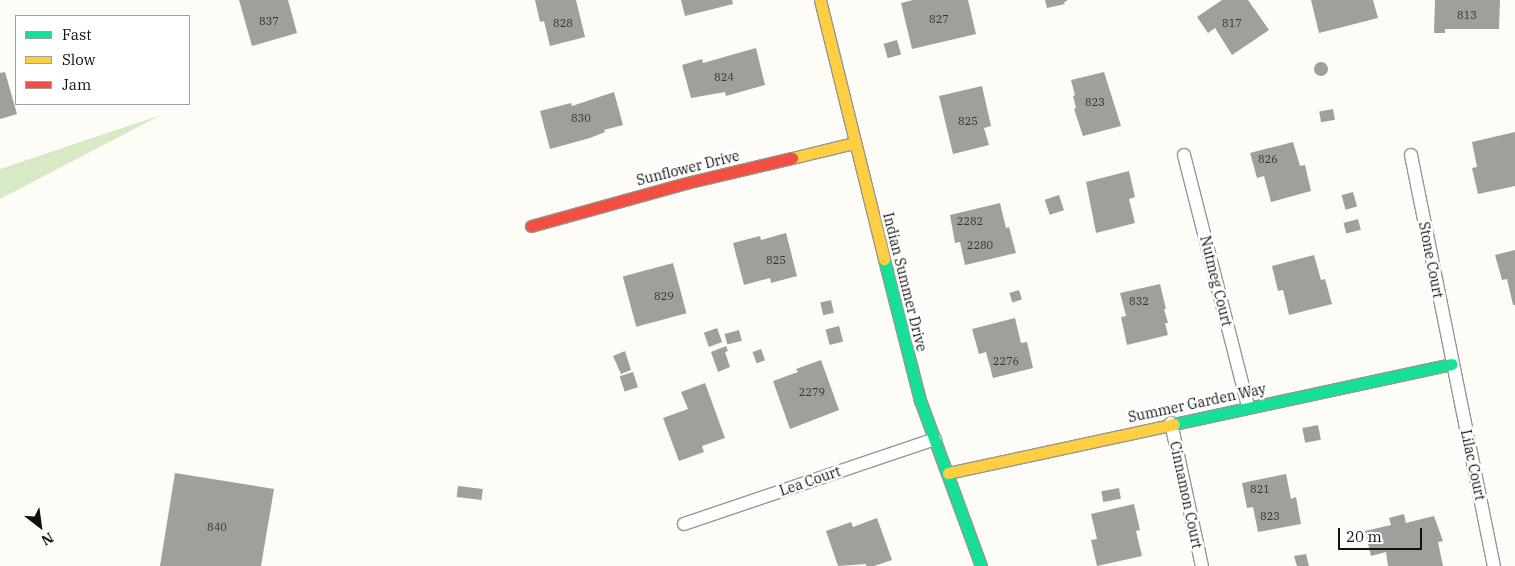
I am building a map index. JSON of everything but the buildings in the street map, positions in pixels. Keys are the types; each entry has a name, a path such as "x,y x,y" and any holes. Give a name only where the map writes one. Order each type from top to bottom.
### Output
{"street":[{"name":"Indian Summer Drive","path":"820,0 854,143 920,400 936,439 981,566"},
{"name":"Sunflower Drive","path":"531,226 686,183 854,143"},
{"name":"Summer Garden Way","path":"948,473 1171,423 1452,364"}],"lane":[{"name":"Nutmeg Court","path":"1184,155 1248,407"},
{"name":"Stone Court","path":"1411,155 1452,364"},
{"name":"Lilac Court","path":"1452,364 1494,566"},
{"name":"Cinnamon Court","path":"1171,423 1202,566"},
{"name":"Lea Court","path":"684,524 936,439"}],"green space":[{"path":"161,115 0,199 0,169"}],"traffic: fast":[{"path":"884,259 920,400 981,566"},
{"path":"1174,424 1452,364"}],"traffic: slow":[{"path":"820,0 884,259"},
{"path":"792,158 854,143"},
{"path":"948,473 1174,424"}],"traffic: jam":[{"path":"531,226 686,183 792,158"}]}
